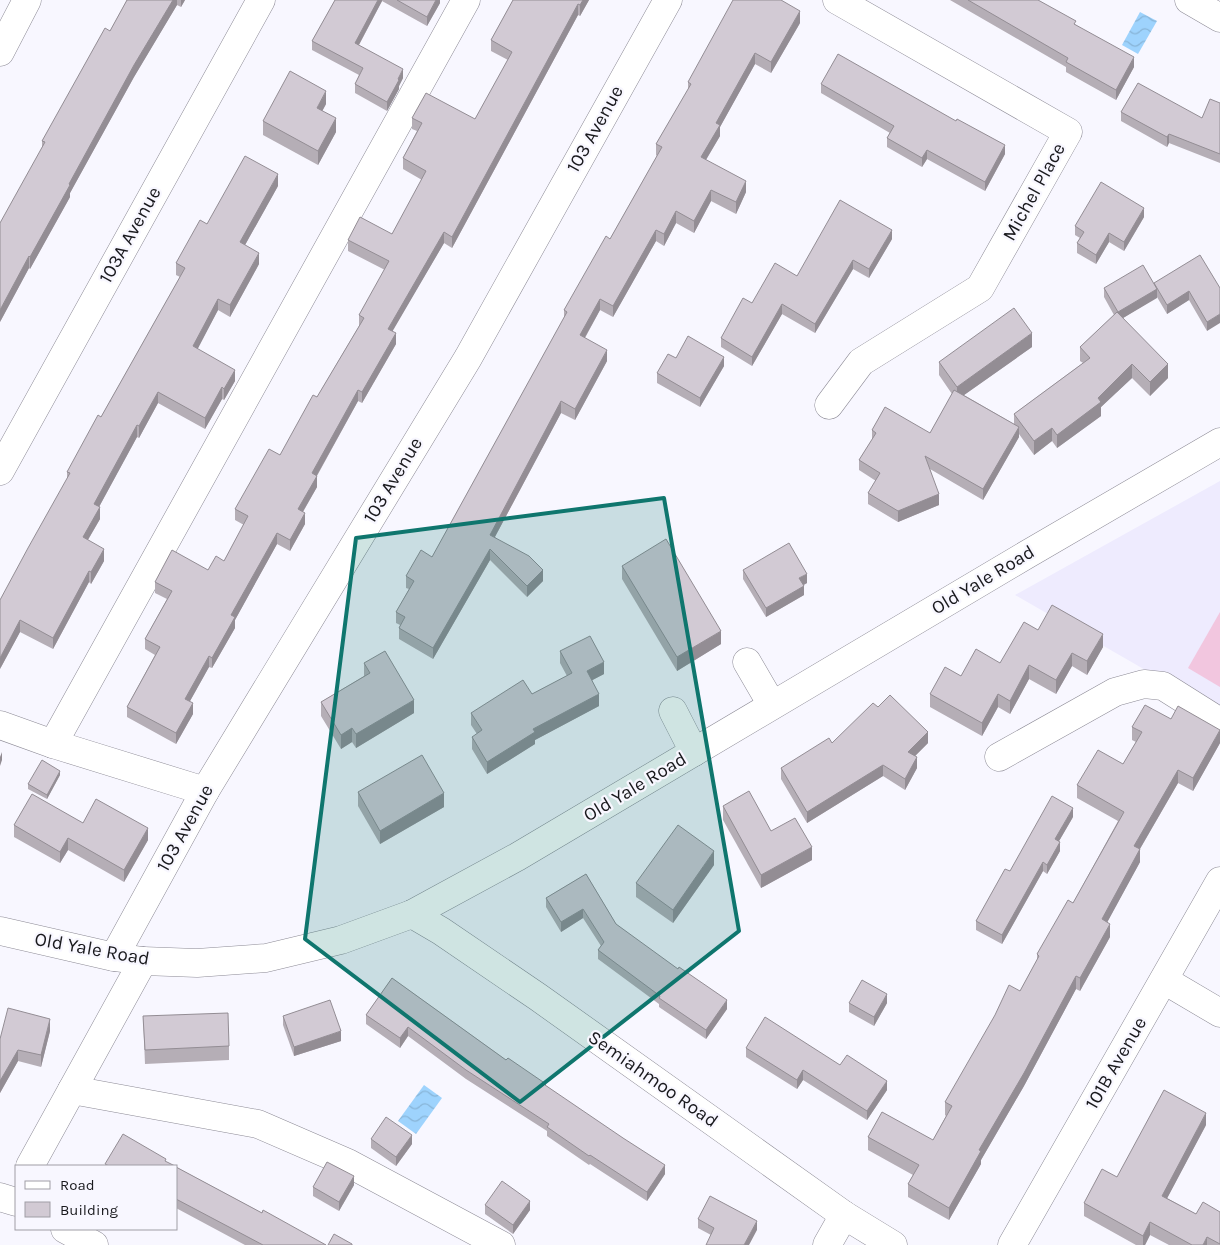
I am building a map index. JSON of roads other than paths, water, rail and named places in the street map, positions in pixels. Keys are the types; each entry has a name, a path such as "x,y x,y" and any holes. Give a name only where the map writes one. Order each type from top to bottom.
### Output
{"street":[{"path":"0,52 27,0"},
{"name":"103A Avenue","path":"0,470 261,0"},
{"path":"53,744 466,0"},
{"name":"103 Avenue","path":"114,957 205,791 468,358 668,0"},
{"name":"Michel Place","path":"829,405 861,362 980,288 1068,132 837,0"},
{"path":"1189,0 1220,18"},
{"name":"Old Yale Road","path":"0,931 114,957 143,961 198,963 266,958 341,940 412,914 517,857 1220,442"},
{"path":"747,662 772,705"},
{"path":"999,757 1115,692 1144,684 1163,686 1220,722"},
{"path":"673,711 694,752"},
{"path":"0,725 53,744 205,791"},
{"name":"101B Avenue","path":"1012,1245 1220,881"},
{"name":"Semiahmoo Road","path":"412,914 441,931 538,997 844,1215 892,1245"},
{"path":"31,1165 143,961"},
{"path":"1164,980 1220,1012"},
{"path":"72,1090 258,1124 348,1163 501,1245"},
{"path":"827,1245 844,1215"},
{"path":"67,1230 94,1245"}],"water":[{"path":"1140,12 1157,21 1138,54 1122,45"},
{"path":"424,1085 442,1098 416,1134 398,1121"}]}
